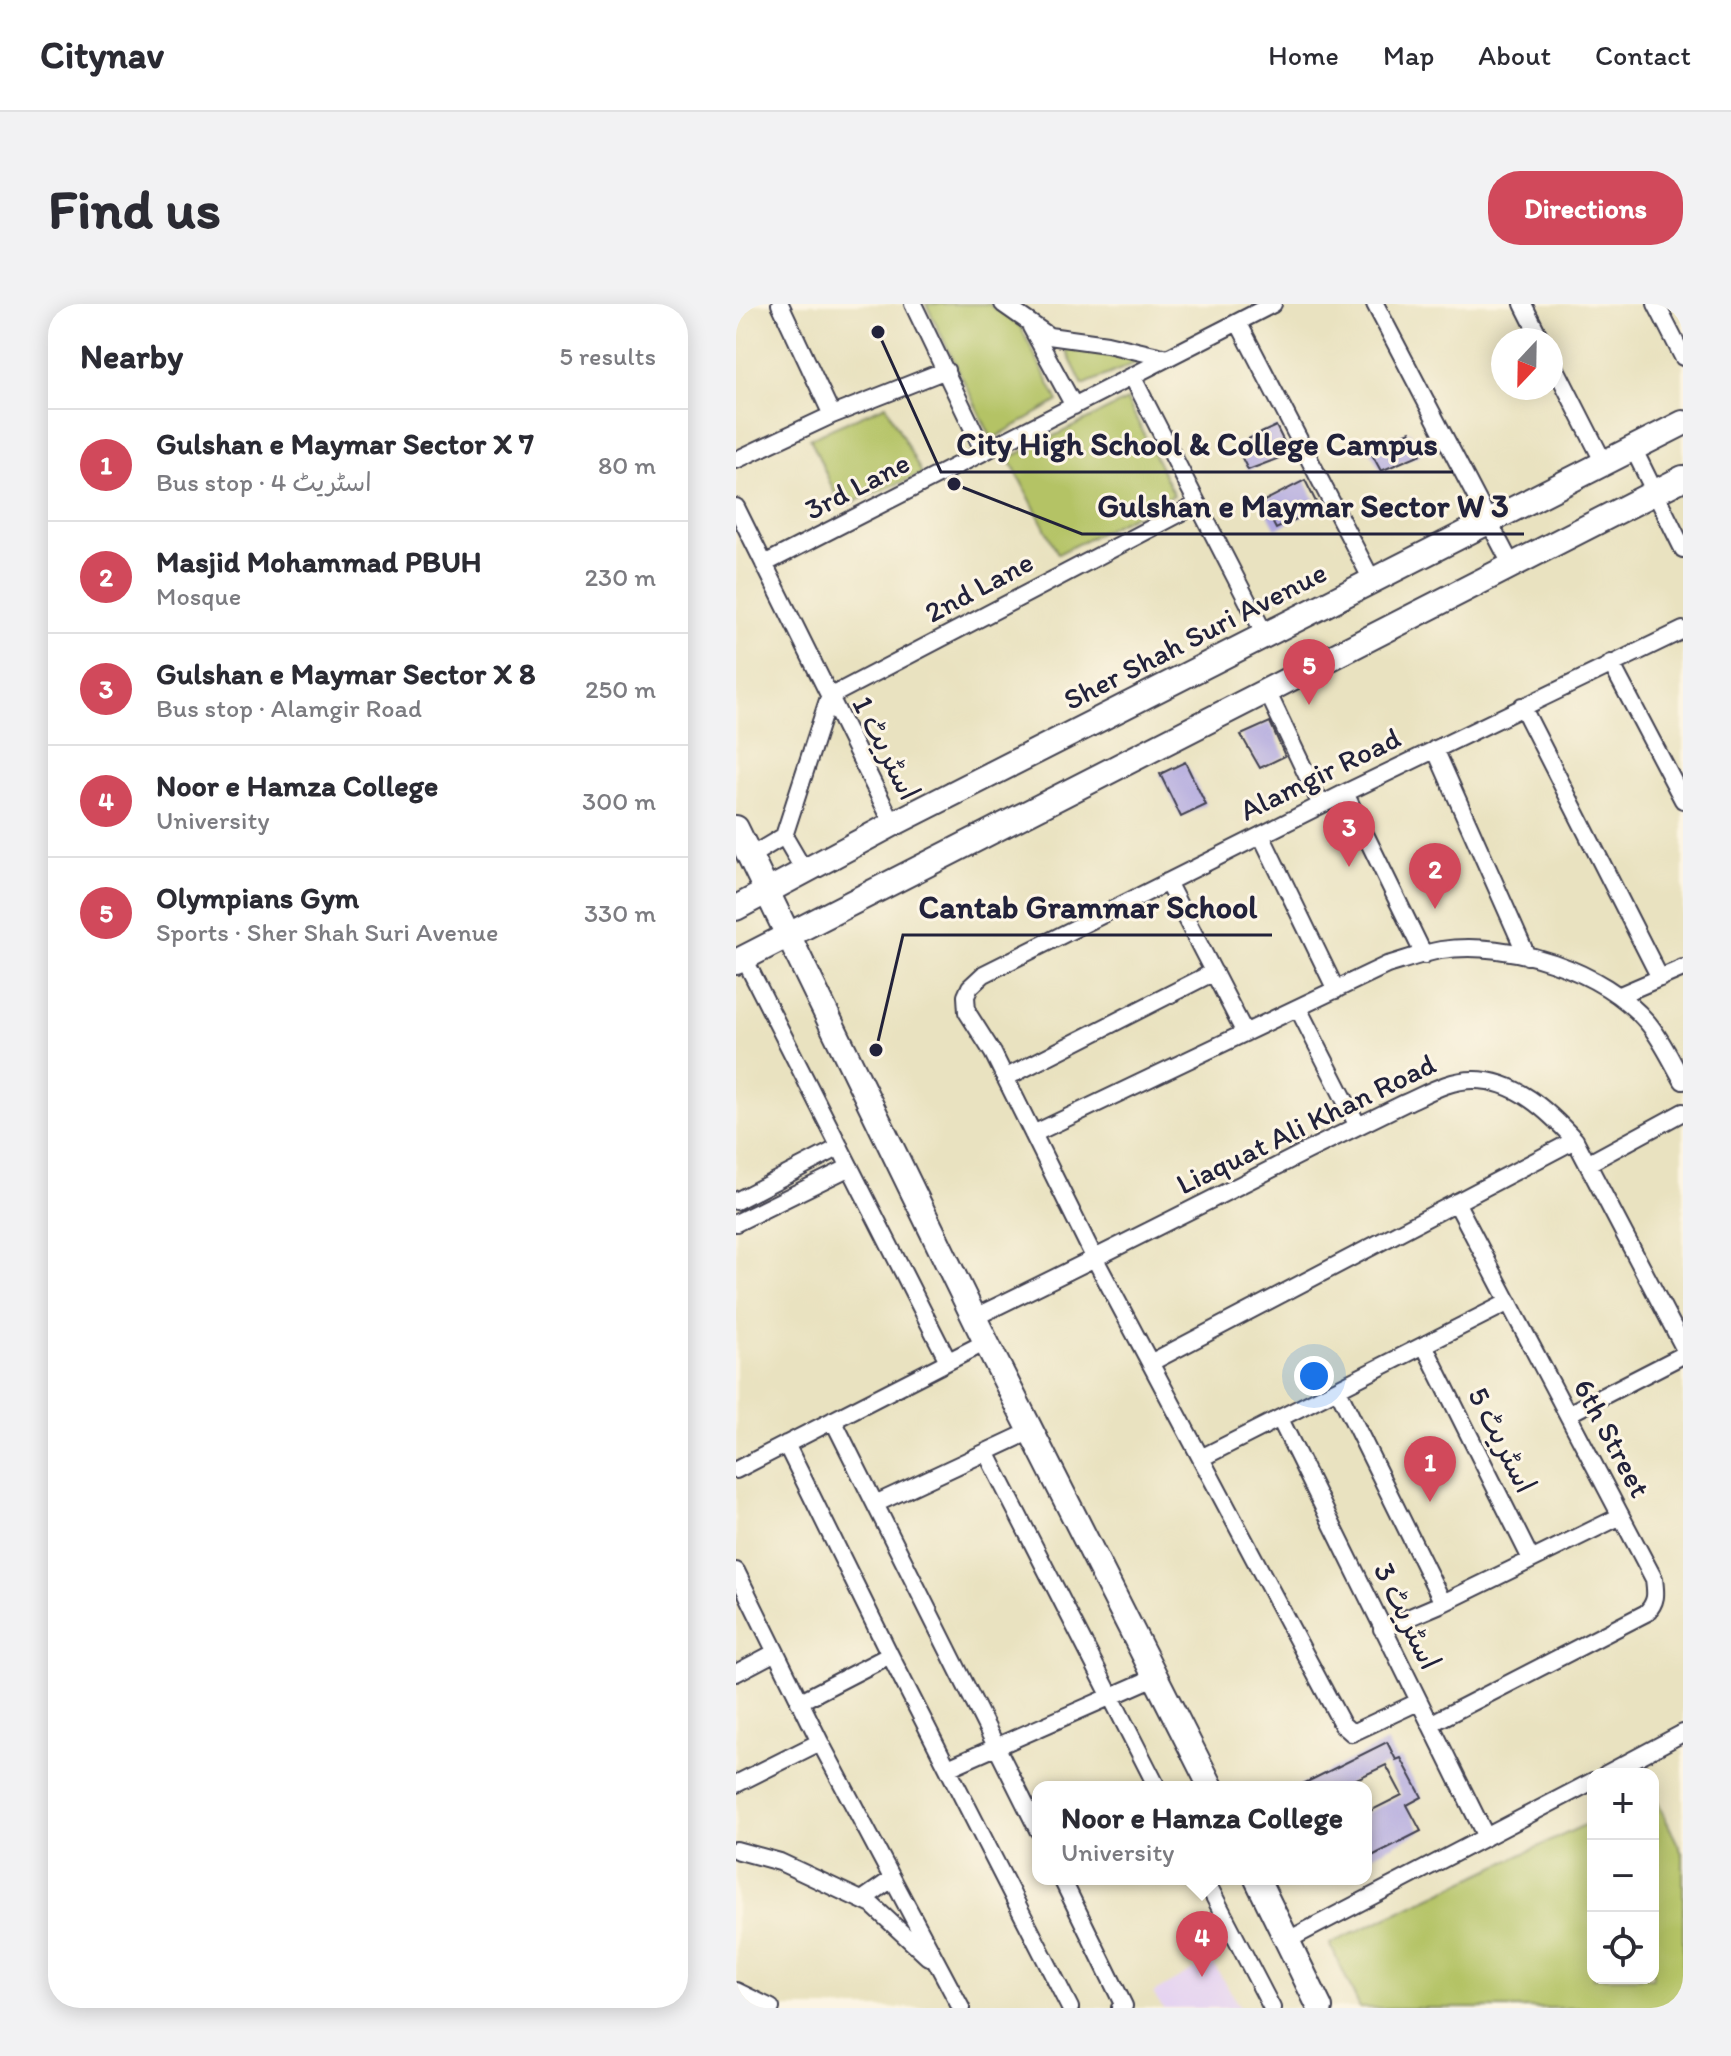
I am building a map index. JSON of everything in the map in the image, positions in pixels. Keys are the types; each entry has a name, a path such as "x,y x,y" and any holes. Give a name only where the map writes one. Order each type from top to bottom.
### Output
{"street":[{"path":"780,304 832,415"},
{"path":"913,304 984,452"},
{"path":"1003,304 1049,336 1107,344 1167,358"},
{"name":"3rd Lane","path":"764,564 1273,304"},
{"path":"1375,304 1512,566"},
{"path":"1523,304 1535,328"},
{"path":"1656,304 1683,357"},
{"path":"1029,322 1074,406"},
{"path":"1238,322 1373,582"},
{"path":"736,460 832,415 946,370"},
{"path":"1132,376 1266,637"},
{"path":"1563,383 1604,463"},
{"name":"Sher Shah Suri Avenue","path":"736,908 893,824 1683,423"},
{"path":"1633,448 1683,549"},
{"path":"948,1361 739,954 788,935 1683,478"},
{"name":"2nd Lane","path":"829,697 1198,504"},
{"name":"اسٹریٹ 1","path":"736,507 893,824"},
{"name":"Alamgir Road","path":"1005,1078 967,1012 966,996 970,987 984,974 1345,793 1683,630"},
{"path":"1611,663 1683,800"},
{"path":"1267,691 1321,805"},
{"path":"749,857 784,836 829,697"},
{"path":"1522,706 1660,978"},
{"path":"1435,749 1527,956"},
{"path":"1345,793 1424,955"},
{"path":"736,828 986,1342 1208,1781"},
{"path":"1261,835 1336,990"},
{"path":"784,836 805,872"},
{"path":"1167,882 1245,1033"},
{"path":"1033,1134 1387,965 1440,950 1486,949 1527,956 1600,983 1620,995 1650,1025 1683,1081"},
{"path":"1620,995 1683,968"},
{"path":"1214,972 1005,1078 1095,1259 1342,1724 1352,1733 1418,1702"},
{"path":"1298,1008 1358,1126"},
{"name":"Liaquat Ali Khan Road","path":"975,1317 1358,1126 1453,1082 1475,1080 1497,1082 1528,1097 1575,1140 1683,1346"},
{"path":"1589,1163 1683,1112"},
{"path":"1150,1363 1575,1140"},
{"path":"736,1201 840,1147"},
{"path":"736,1223 850,1167"},
{"name":"6th Street","path":"1430,1724 1646,1613 1654,1605 1654,1579 1456,1202"},
{"path":"1201,1458 1509,1302"},
{"path":"736,1470 986,1342"},
{"name":"اسٹریٹ 5","path":"1424,1345 1531,1559"},
{"path":"1568,1414 1683,1355"},
{"path":"1338,1390 1443,1603"},
{"name":"اسٹریٹ 3","path":"1280,1419 1486,1837"},
{"path":"833,1420 1032,1818"},
{"path":"875,1504 1031,1431"},
{"path":"786,1444 1070,2008"},
{"path":"986,1452 1154,1781"},
{"path":"1382,1629 1443,1603 1621,1516"},
{"path":"736,1571 799,1702 961,2008"},
{"path":"736,1673 774,1653"},
{"path":"799,1702 890,1655"},
{"path":"948,1768 1155,1677"},
{"path":"1617,1768 1683,1733"},
{"path":"736,1784 820,1742"},
{"path":"1288,1940 1587,1784"},
{"path":"736,1850 780,1862 872,1905 938,1966"},
{"path":"862,1900 892,1879"},
{"path":"1065,1885 1124,2006 1120,2008"},
{"path":"1208,1885 1272,2008"},
{"path":"1260,1885 1320,2008"},
{"path":"736,1991 771,2008"}],"shaded area":[{"path":"1211,1960 1240,2008 1163,2008 1153,1993"}],"green space":[{"path":"926,304 989,304 1020,326 1058,401 992,439"},
{"path":"1064,347 1143,360 1083,385"},
{"path":"1127,400 1174,495 1058,554 1009,458"},
{"path":"886,405 922,474 841,507 810,438"},
{"path":"1659,1805 1683,1855 1683,2008 1360,2008 1330,1944 1587,1824 1587,1984 1659,1984"}],"building":[{"path":"1276,426 1290,454 1248,470 1237,448 1248,443 1246,440"},
{"path":"1410,431 1421,454 1381,471 1369,449"},
{"path":"1305,480 1319,508 1276,529 1262,502"},
{"path":"1270,722 1285,756 1260,768 1241,735"},
{"path":"1185,762 1206,805 1181,817 1160,774"},
{"path":"1387,1742 1396,1760 1401,1758 1422,1797 1407,1805 1421,1831 1372,1856 1372,1810 1402,1795 1386,1765 1352,1781 1309,1781"}],"place":[{"name":"City High School & College Campus","path":"878,332"},
{"name":"Gulshan e Maymar Sector W 3","path":"954,484"},
{"name":"Olympians Gym","path":"1309,705"},
{"name":"Gulshan e Maymar Sector X 8","path":"1349,867"},
{"name":"Masjid Mohammad PBUH","path":"1435,909"},
{"name":"Cantab Grammar School","path":"876,1050"},
{"name":"Gulshan e Maymar Sector X 7","path":"1430,1502"},
{"name":"Noor e Hamza College","path":"1202,1977"}]}
